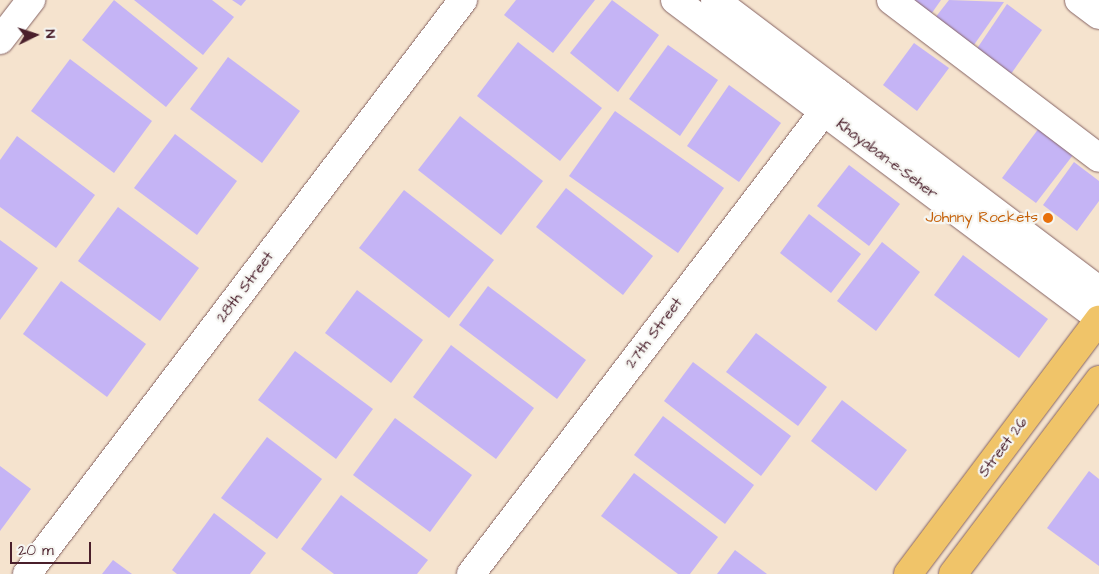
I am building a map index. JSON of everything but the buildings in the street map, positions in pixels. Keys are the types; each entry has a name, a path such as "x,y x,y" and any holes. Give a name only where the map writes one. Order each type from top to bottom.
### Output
{"main road":[{"name":"Street 26","path":"908,574 1099,319"},
{"path":"953,574 1099,380"}],"street":[{"path":"0,40 31,0"},
{"name":"28th Street","path":"28,574 463,0"},
{"name":"Khayaban-e-Seher","path":"675,0 725,11 830,102 1099,319"},
{"path":"891,0 1099,158"},
{"path":"1079,0 1099,15"},
{"name":"Khayaban-e-Seher","path":"830,102 1099,290"},
{"name":"27th Street","path":"471,574 830,102"}],"place":[{"name":"Johnny Rockets","path":"1048,218"}]}
